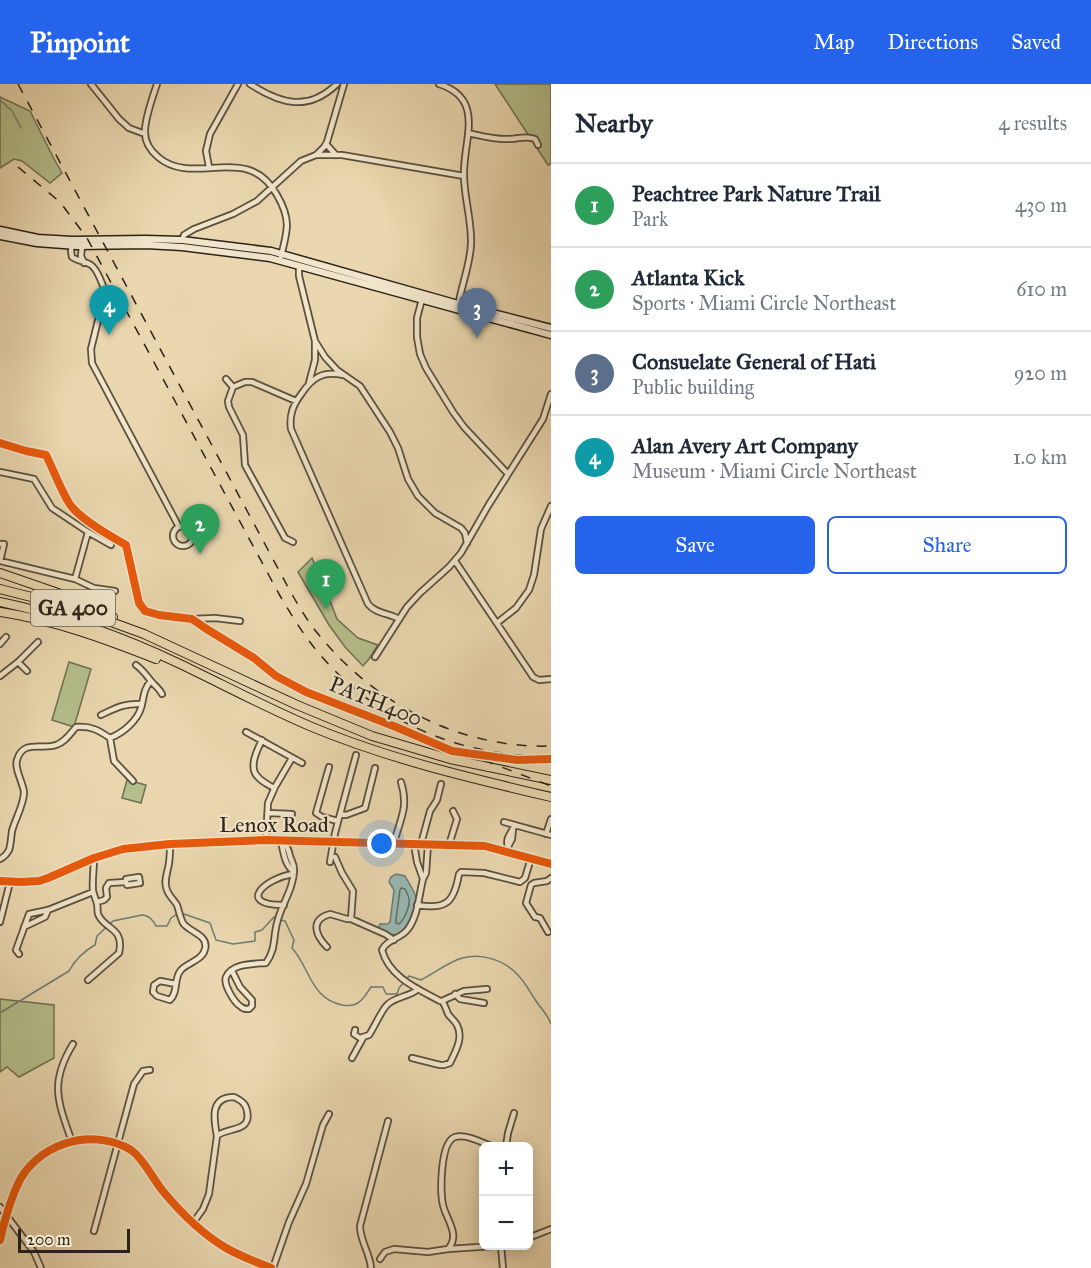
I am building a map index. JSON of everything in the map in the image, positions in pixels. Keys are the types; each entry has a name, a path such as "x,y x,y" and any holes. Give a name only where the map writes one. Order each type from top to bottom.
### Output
{"highway":[{"path":"0,573 58,593 144,634"},
{"name":"GA 400","path":"0,589 67,606 144,634 297,705 372,736 450,759 551,780"},
{"name":"GA 400","path":"0,602 53,616 112,636 170,660 310,726 368,748 428,767 551,797"},
{"path":"0,612 40,619 76,630 229,688"}],"main road":[{"path":"0,230 82,246 182,247 270,258 281,257 551,335"},
{"path":"0,236 37,243 182,240 271,251 299,267 422,297"},
{"path":"458,307 551,328"},
{"name":"Lenox Road","path":"0,881 29,882 48,878 94,858 123,849 170,844 266,840 485,846 507,849 551,864"}],"street":[{"path":"91,84 119,119 129,128 145,134"},
{"path":"157,84 145,125 149,147 164,162 183,168 226,166 245,169 261,177 273,187 287,217 287,232 281,257"},
{"path":"209,167 206,151 210,134 238,84"},
{"path":"250,84 278,100 295,102 323,96 337,84"},
{"path":"182,240 183,235 194,229 257,201 301,162 316,155 326,144 344,84"},
{"path":"438,84 451,89 464,102 470,120 464,176 471,245 458,307"},
{"path":"468,133 504,139 525,136 535,139 538,145"},
{"path":"326,144 336,155"},
{"path":"316,155 336,155 464,176"},
{"path":"72,243 77,258 93,267 105,292 91,349 92,363 179,527"},
{"path":"82,246 81,256 84,262"},
{"path":"299,267 299,276 315,341 315,360 309,383"},
{"path":"422,297 417,318 417,337 420,354 426,368 464,427 508,474"},
{"path":"315,341 330,363 360,386 390,432 408,479 418,496 435,513 461,528 465,533 467,543"},
{"path":"348,377 327,374 309,383 296,401 291,417 291,429 368,604 375,611 399,619"},
{"path":"225,379 233,387"},
{"path":"293,542 285,538 244,465 243,435 228,401 233,387 252,382 296,401"},
{"path":"375,657 399,619 420,593 455,561 543,419 551,394"},
{"path":"0,472 34,479 52,508 111,545"},
{"path":"496,623 516,609 529,590 534,575 541,529 551,506"},
{"path":"179,527 186,527 192,532 192,540 188,544 180,545 175,542 174,533 179,527"},
{"path":"461,528 475,528"},
{"path":"75,579 88,532"},
{"path":"0,544 4,544 0,561 75,579 94,588 115,591"},
{"path":"455,561 533,676 539,680 551,679"},
{"path":"192,619 216,618 240,621"},
{"path":"0,644 6,637"},
{"path":"0,676 38,642"},
{"path":"18,662 27,671"},
{"path":"136,665 144,671 162,694"},
{"path":"110,738 118,735 137,716 145,689 151,681"},
{"path":"101,715 129,703 142,704"},
{"path":"0,859 9,850 14,823 24,798 24,788 16,765 22,751 32,746 53,746 64,741 76,727 87,726 110,738 114,761 133,781"},
{"path":"246,732 302,763"},
{"path":"262,740 255,754 254,771 257,777 274,788"},
{"path":"351,919 353,891 335,856 334,843 356,755"},
{"path":"266,840 268,803 292,758"},
{"path":"330,768 316,813 338,821"},
{"path":"340,814 346,815 365,808 375,768"},
{"path":"394,843 402,821 404,793 401,782"},
{"path":"423,879 417,862 430,811 437,800 441,784"},
{"path":"449,845 457,819 453,811"},
{"path":"268,813 292,814"},
{"path":"504,822 514,827 549,835 551,819"},
{"path":"507,849 514,827"},
{"path":"232,971 240,987 252,1000 252,1006 249,1009 240,1006 232,998 225,978 232,971 240,966 266,963 274,949 277,923 289,894 295,867 287,856 288,846 284,842"},
{"path":"170,844 170,861 165,887 179,909 182,922 201,937 206,949 181,970 174,996 170,1000 157,996 153,992 154,985 160,981 176,984"},
{"path":"412,1058 440,1065 450,1063 458,1047 459,1030 442,1001 399,976 388,964 382,950 385,944 407,930 413,919 426,869 421,844"},
{"path":"88,980 119,953 120,941 98,912 93,892 94,858"},
{"path":"417,905 434,908 442,905 454,896 461,872 484,873 520,882 525,878 531,858"},
{"path":"420,869 426,869"},
{"path":"284,905 262,902 258,894 272,880 294,873"},
{"path":"548,932 540,918 535,917 526,903 531,885 548,881 551,878"},
{"path":"0,922 10,882"},
{"path":"97,902 106,897 106,888 109,883 126,882"},
{"path":"19,954 16,950 29,914 48,910 93,892"},
{"path":"24,927 45,917 48,910"},
{"path":"327,947 317,935 316,925 320,918 330,914 351,919 393,940"},
{"path":"352,1058 363,1038 369,1035 387,1005 395,999 414,993 416,987"},
{"path":"442,1001 464,991 487,989"},
{"path":"455,994 460,999 484,1003"},
{"path":"355,1030 355,1035 363,1038"},
{"path":"72,1142 57,1093 60,1070 73,1044"},
{"path":"94,1231 134,1084 143,1071 150,1070"},
{"path":"193,1223 203,1209 209,1194 217,1136 214,1115 216,1105 227,1098 234,1097 240,1100 245,1104 247,1110 248,1117 245,1123 238,1130 223,1131 217,1136"},
{"path":"507,1142 514,1113"},
{"path":"0,1240 16,1187 34,1162 49,1150 91,1138 130,1150 193,1223 227,1249 272,1268 306,1184 323,1125 329,1114"},
{"path":"371,1268 370,1259 361,1239 361,1221 388,1121"},
{"path":"448,1249 452,1244 453,1235 444,1210 441,1192 444,1159 449,1142 454,1137 465,1137 479,1142"},
{"path":"0,1207 34,1252 41,1268"},
{"path":"533,1236 551,1229"},
{"path":"380,1259 385,1252 394,1249 428,1252 479,1246"},
{"path":"501,1250 502,1268"}],"green space":[{"path":"495,84 551,84 551,164 548,165"},
{"path":"0,97 30,111 62,173 50,183 22,161 14,159 0,168"},
{"path":"312,558 337,619 358,638 378,645 363,666 329,625 298,572"},
{"path":"69,662 91,669 74,727 52,720"},
{"path":"127,780 146,785 141,803 122,798"},
{"path":"0,999 54,1005 54,1058 19,1077 7,1067 0,1072"}],"water":[{"path":"396,874 405,876 416,898 407,925 396,935 378,929 380,924 390,922 394,890 389,882"}],"waterway":[{"path":"0,100 12,111 21,128"},
{"path":"181,913 210,923 216,940 233,944 255,941 255,932 262,930 274,917 277,918"},
{"path":"0,1013 69,971 80,956 95,945 97,936 113,921 144,915 150,918 156,926 167,926 171,918 177,914"},
{"path":"281,920 285,921 294,940 292,948 312,982 317,990 332,1002 348,1006 357,1004 371,987 383,987 386,994 397,994 409,976 421,980 457,960 477,956 499,961 512,969 525,984 551,1024"}],"railway":[{"path":"18,84 289,589 315,630 341,660 366,682 422,718 485,740 517,745 551,746"},
{"path":"18,167 60,202 87,238 279,594 294,619 323,658 370,701 426,732 487,751 551,756"},
{"path":"465,753 551,786"}],"cycle path":[{"name":"PATH400","path":"0,443 46,455 73,509 126,545 139,603 145,611 192,619 254,658 276,676 306,692 452,751 517,760 551,759"},
{"path":"0,881 39,881 94,858 123,849 170,844 266,840 485,846 551,864"},
{"path":"0,1240 16,1188 24,1173 36,1160 50,1150 65,1144 82,1140 99,1140 115,1143 131,1150 144,1163 169,1198 191,1222 208,1236 231,1251 271,1268"}],"place":[{"name":"Alan Avery Art Company","path":"109,335"},
{"name":"Consuelate General of Hati","path":"477,338"},
{"name":"Atlanta Kick","path":"200,554"},
{"name":"Peachtree Park Nature Trail","path":"326,609"}]}
